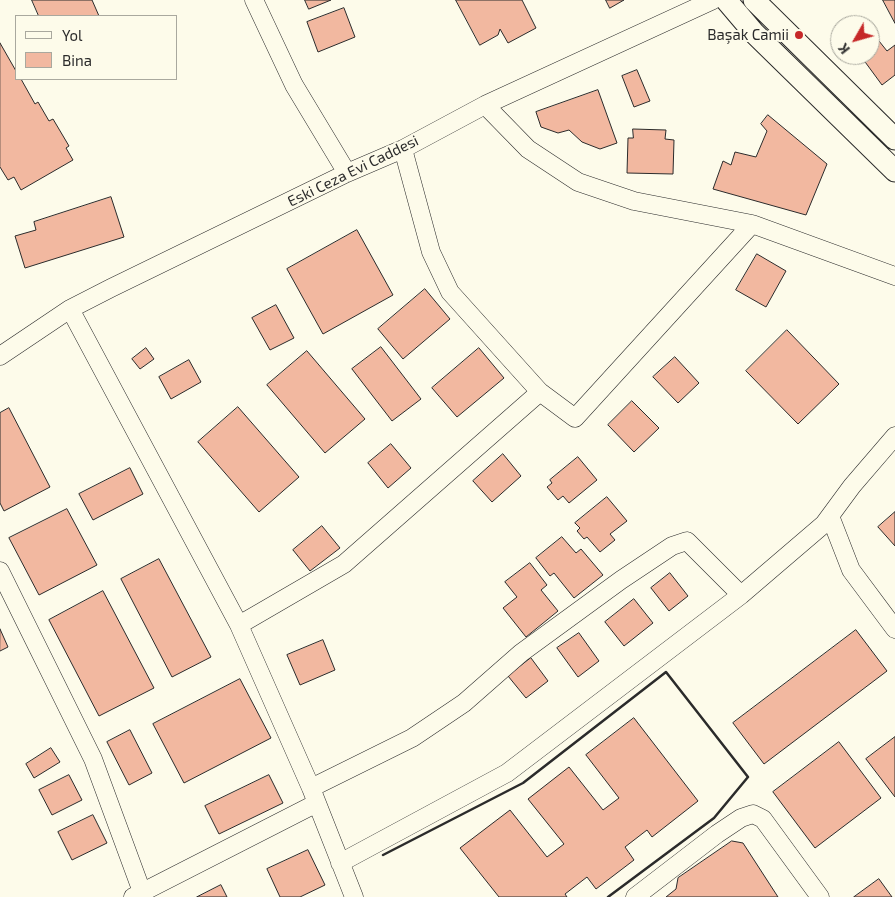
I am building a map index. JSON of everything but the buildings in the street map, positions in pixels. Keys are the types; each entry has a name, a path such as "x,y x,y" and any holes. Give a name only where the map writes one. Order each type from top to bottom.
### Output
{"street":[{"path":"254,0 294,85 347,174"},
{"name":"Eski Ceza Evi Caddesi","path":"0,356 70,309 347,174 403,149 485,105 713,0"},
{"path":"726,0 754,34 895,171"},
{"path":"754,0 895,139"},
{"path":"485,105 528,149 578,182 634,201 752,224 895,276"},
{"path":"403,149 431,252 450,292 540,392 575,418 752,224"},
{"path":"70,309 239,625 314,796 354,897"},
{"path":"239,625 344,564 540,392"},
{"path":"340,863 506,773 741,595 824,524 852,486 895,436"},
{"path":"830,516 851,570 895,629"},
{"path":"0,571 93,759 137,895 314,796 412,738 464,703 529,647 621,580 672,546 686,542 741,595"},
{"path":"634,897 717,834 741,818 753,814 764,819 820,897"}],"wall":[{"path":"383,855 523,783 666,672 748,777 714,818 608,897"}],"place":[{"name":"Başak Camii","path":"799,35"}]}
